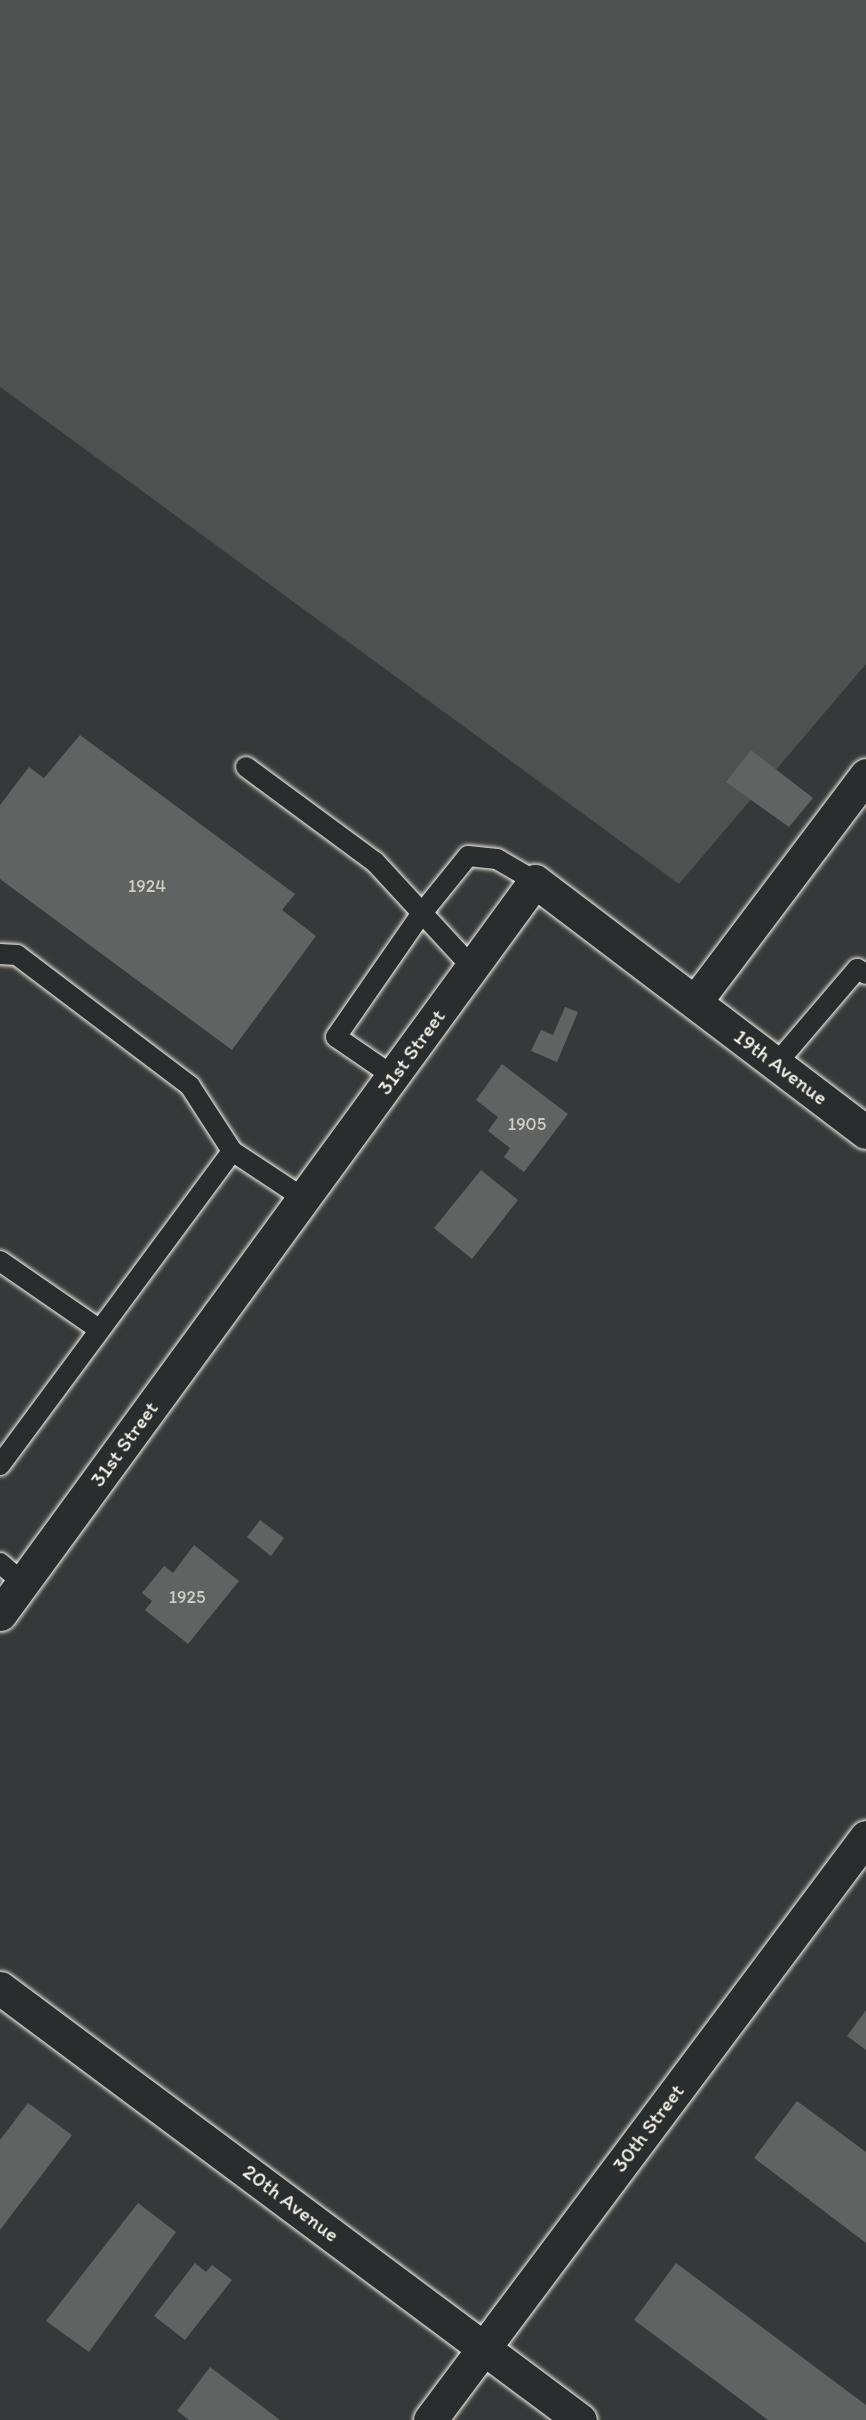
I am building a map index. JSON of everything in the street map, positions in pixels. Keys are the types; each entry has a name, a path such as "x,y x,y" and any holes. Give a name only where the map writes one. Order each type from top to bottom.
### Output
{"street":[{"path":"535,881 695,1002 866,775"},
{"name":"31st Street","path":"0,1614 11,1573 303,1198 535,881"},
{"name":"19th Avenue","path":"695,1002 866,1132"},
{"name":"30th Street","path":"429,2420 866,1837"},
{"name":"20th Avenue","path":"0,1988 580,2420"}],"lane":[{"path":"246,767 375,862 472,967"},
{"path":"393,1076 336,1037 422,913 468,856 497,859 535,881"},
{"path":"0,954 17,955 190,1086 232,1151 303,1198"},
{"path":"776,1064 857,969 866,974"},
{"path":"0,1465 232,1151"},
{"path":"0,1261 100,1330"}],"shaded area":[{"path":"0,0 866,0 866,664 679,884 0,387"}],"building":[{"path":"80,735 295,894 282,910 316,936 232,1050 0,879 0,805 29,767 44,778"},
{"path":"751,750 813,798 789,827 726,782"},
{"path":"565,1007 578,1012 557,1062 531,1051 541,1030 553,1035"},
{"path":"502,1064 568,1114 524,1172 504,1157 510,1148 488,1131 498,1117 476,1100"},
{"path":"481,1170 518,1200 472,1259 434,1228"},
{"path":"260,1520 284,1538 271,1556 247,1537"},
{"path":"194,1545 239,1581 188,1644 145,1610 152,1601 142,1593 164,1566 173,1573"},
{"path":"866,2010 866,2050 847,2036"},
{"path":"797,2101 866,2152 866,2243 754,2158"},
{"path":"28,2103 72,2135 0,2230 0,2140"},
{"path":"138,2203 176,2232 89,2352 46,2321"},
{"path":"195,2263 206,2272 212,2265 232,2280 185,2340 154,2316"},
{"path":"676,2263 866,2405 866,2420 768,2420 634,2320"},
{"path":"210,2367 280,2420 189,2420 177,2411"}]}
